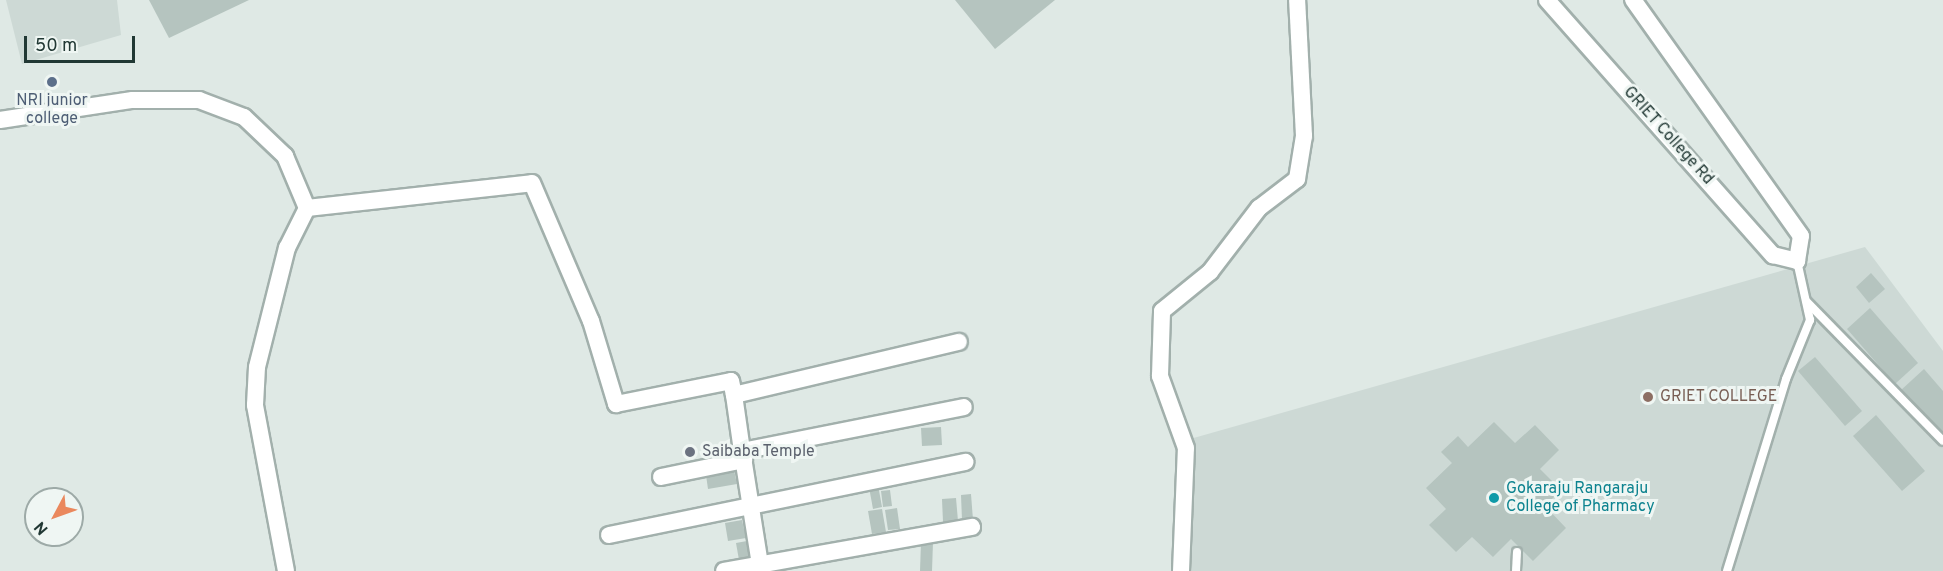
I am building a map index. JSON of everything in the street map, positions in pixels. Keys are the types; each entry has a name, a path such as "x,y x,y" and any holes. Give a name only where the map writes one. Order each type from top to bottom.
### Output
{"street":[{"path":"1181,571 1185,448 1160,376 1162,311 1210,273 1259,208 1297,179 1304,136 1297,0"},
{"name":"GRIET College Rd","path":"1547,0 1773,255 1797,261"},
{"path":"1633,0 1800,236 1797,261"},
{"path":"0,120 133,100 199,100 244,117 285,156 307,208 287,248 257,367 255,405 286,571"},
{"path":"307,208 532,183 591,321 616,404 731,381 761,568"},
{"path":"734,395 959,342"},
{"path":"661,477 743,455 964,407"},
{"path":"609,535 751,508 966,462"},
{"path":"724,571 761,568 972,527"}],"lane":[{"path":"1727,571 1786,379 1810,320 1797,261"},
{"path":"1807,302 1943,441"},
{"path":"1516,571 1517,552"}],"shaded area":[{"path":"6,0 117,0 121,35 22,64"},
{"name":"GRIET COLLEGE","path":"1865,247 1943,351 1943,571 1180,571 1176,443"}],"building":[{"path":"149,0 249,0 169,38"},
{"path":"955,0 1055,0 995,49"},
{"path":"1871,273 1885,289 1869,303 1856,287"},
{"path":"1870,308 1918,363 1895,384 1847,329"},
{"path":"1815,357 1862,411 1845,426 1798,371"},
{"path":"1924,369 1943,391 1943,440 1900,391"},
{"path":"1876,415 1925,471 1902,491 1853,436"},
{"name":"Gokaraju Rangaraju College of Pharmacy","path":"1494,422 1515,443 1535,425 1559,450 1540,469 1561,490 1545,506 1566,528 1533,561 1511,539 1493,557 1472,537 1456,552 1429,525 1446,509 1426,488 1452,463 1441,452 1458,436 1468,447"},
{"path":"941,427 942,445 922,446 921,428"},
{"path":"734,470 737,484 708,489 706,475"},
{"path":"878,485 882,507 873,509 869,487"},
{"path":"890,490 892,506 883,507 881,491"},
{"path":"971,494 973,520 962,520 961,495"},
{"path":"956,498 958,521 943,522 942,499"},
{"path":"897,508 900,529 888,530 885,510"},
{"path":"882,509 886,532 872,534 868,511"},
{"path":"742,520 746,538 728,541 725,523"},
{"path":"747,541 750,558 739,560 736,543"},
{"path":"921,542 933,542 932,571 920,571"}],"place":[{"name":"NRI junior college","path":"52,82"},
{"name":"GRIET COLLEGE","path":"1648,397"},
{"name":"Saibaba Temple","path":"690,452"},
{"name":"Gokaraju Rangaraju College of Pharmacy","path":"1494,498"}]}
